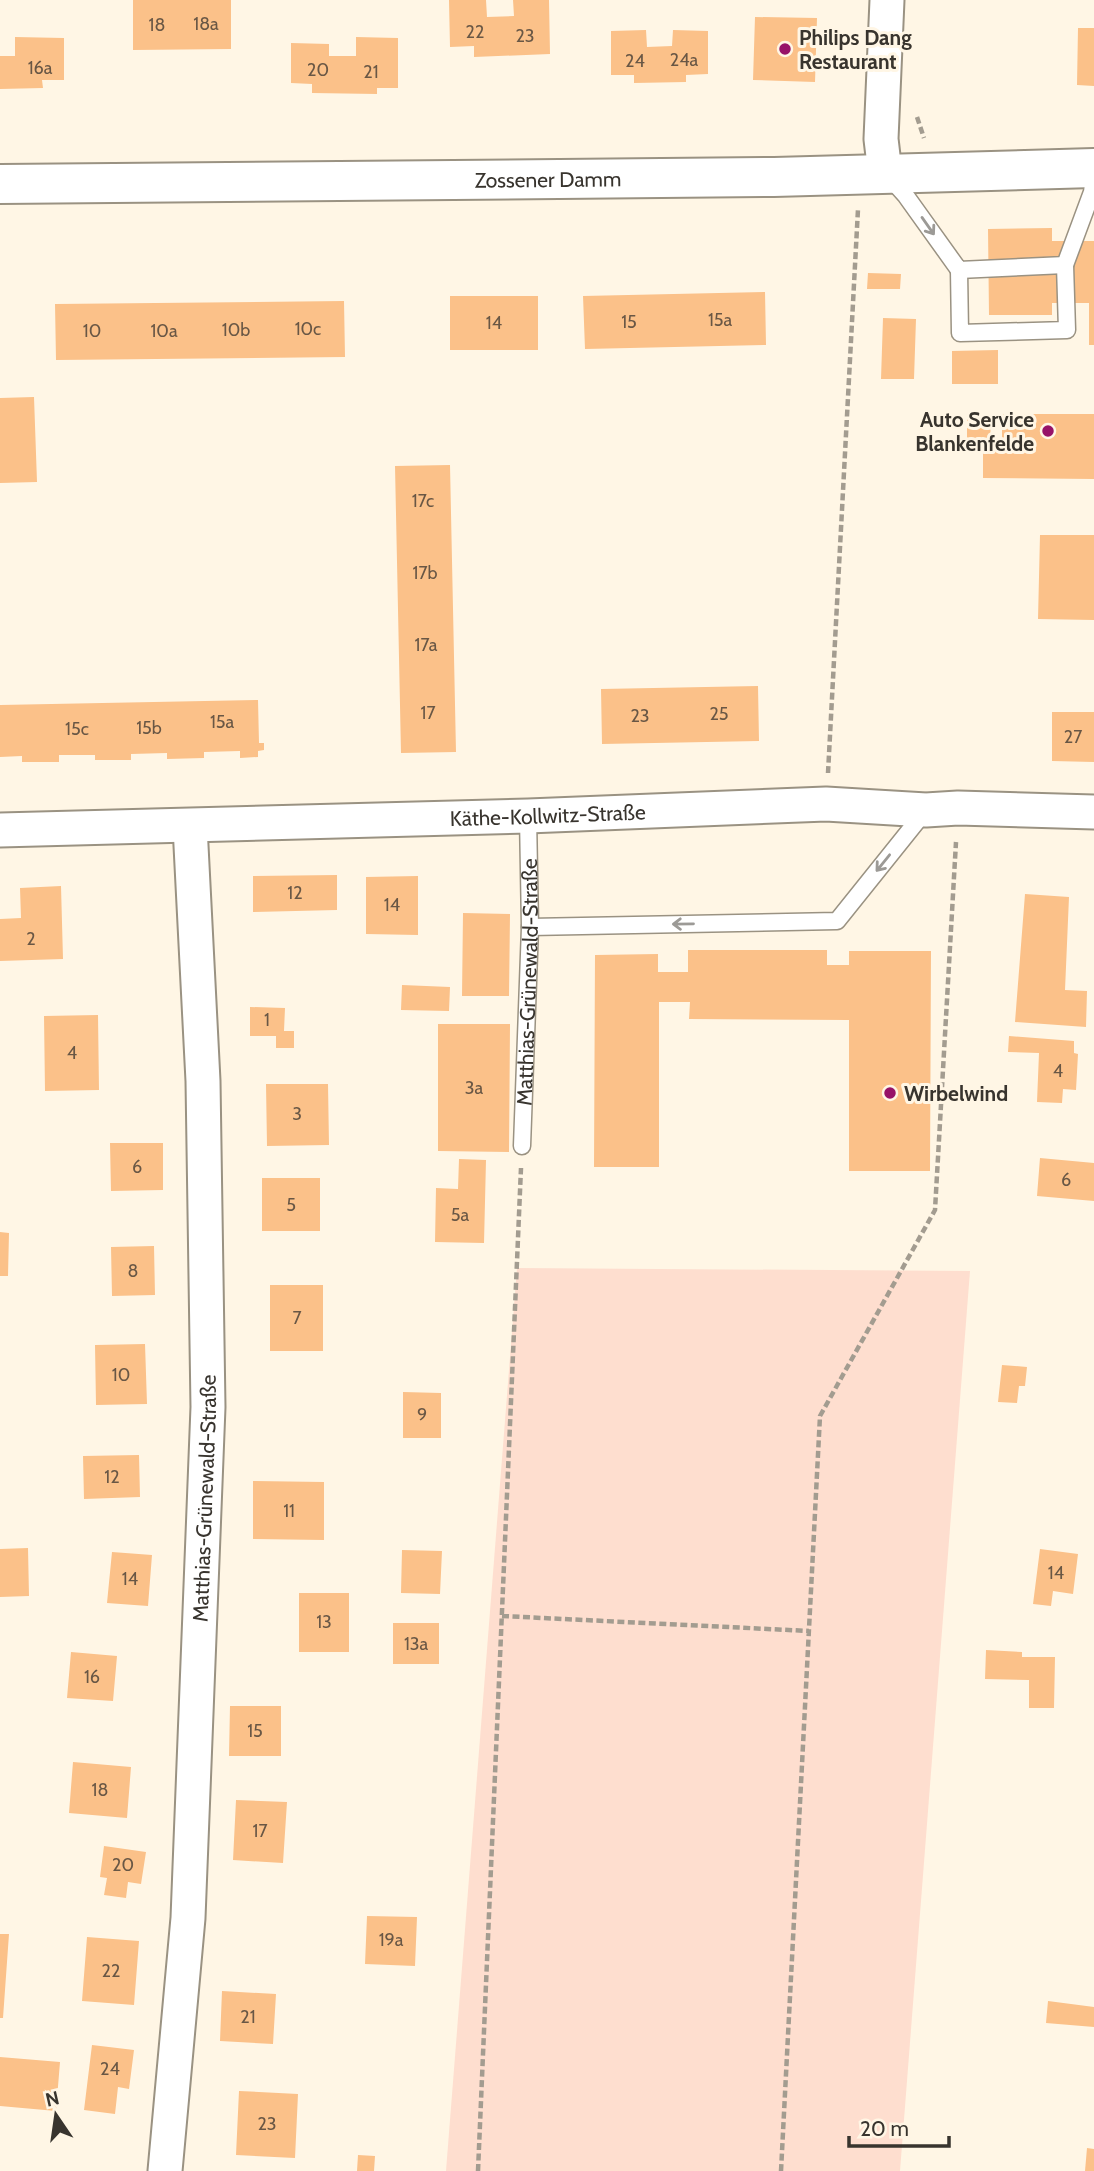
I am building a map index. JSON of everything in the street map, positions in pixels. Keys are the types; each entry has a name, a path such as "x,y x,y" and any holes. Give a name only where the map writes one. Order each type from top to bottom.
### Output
{"main road":[{"name":"Zossener Damm","path":"0,184 774,177 1094,168"}],"street":[{"path":"885,173 881,139 887,0"},
{"name":"Käthe-Kollwitz-Straße","path":"0,830 528,816 826,804 1094,813"},
{"name":"Matthias-Grünewald-Straße","path":"165,2171 188,1918 208,1407 202,1081 190,826"}],"lane":[{"path":"885,173 906,196 959,270 960,333 1067,330 1065,265 1092,192 1094,177"},
{"path":"959,270 1065,265"},
{"path":"530,927 837,920 942,809"},
{"name":"Matthias-Grünewald-Straße","path":"522,1146 530,927 528,816"}],"path":[{"path":"826,804 858,204"},
{"path":"781,2171 820,1416 935,1210 942,809"},
{"path":"478,2171 522,1146"},
{"path":"502,1616 809,1631"}],"shaded area":[{"path":"517,1268 970,1271 900,2171 446,2171"}],"building":[{"path":"133,0 231,0 231,49 133,50"},
{"path":"449,0 486,0 487,17 514,16 513,0 549,0 550,54 474,57 474,46 450,47"},
{"name":"Philips Dang Restaurant","path":"755,17 817,18 815,82 753,80"},
{"path":"1078,28 1094,28 1094,86 1077,85"},
{"path":"646,30 647,47 672,46 673,30 708,31 708,74 686,75 686,82 634,83 634,75 611,75 611,31"},
{"path":"15,37 64,38 64,80 42,80 43,88 0,89 0,56 15,56"},
{"path":"356,37 398,38 398,88 377,88 377,94 312,93 312,84 291,83 291,43 329,44 329,56 356,56"},
{"path":"1052,228 1052,241 1094,241 1094,345 1089,345 1089,303 1052,303 1052,315 989,315 988,229"},
{"path":"868,273 901,274 900,289 867,289"},
{"path":"765,292 766,345 585,349 583,296"},
{"path":"450,296 538,296 538,350 450,350"},
{"path":"344,301 345,357 56,360 55,304"},
{"path":"883,318 916,319 914,379 881,379"},
{"path":"998,350 998,384 952,384 952,351"},
{"path":"34,397 37,482 0,483 0,398"},
{"path":"967,414 991,414 990,446 967,445"},
{"name":"Auto Service Blankenfelde","path":"1002,414 1094,414 1094,479 983,478 983,449 1002,449"},
{"path":"450,465 456,752 401,753 395,466"},
{"path":"1040,535 1094,535 1094,620 1038,619"},
{"path":"758,686 759,741 602,744 601,689"},
{"path":"258,700 259,743 264,743 264,750 258,751 258,757 240,758 240,751 204,752 204,758 167,759 167,753 131,754 131,760 95,760 95,755 59,755 59,762 22,762 22,756 0,757 0,705"},
{"path":"1052,712 1094,712 1094,762 1052,761"},
{"path":"337,875 337,910 253,912 253,876"},
{"path":"418,876 418,935 366,934 366,877"},
{"path":"61,886 63,959 0,961 0,919 21,918 20,888"},
{"path":"1025,894 1069,897 1065,990 1087,991 1086,1027 1015,1022"},
{"path":"463,913 510,914 509,996 462,996"},
{"name":"Wirbelwind","path":"688,950 827,950 827,965 849,965 849,951 931,951 930,1171 849,1171 849,1020 689,1019 690,1002 659,1002 659,1167 594,1167 595,955 658,954 658,972 688,972"},
{"path":"402,985 450,987 449,1011 401,1010"},
{"path":"250,1007 285,1008 284,1031 294,1031 294,1048 276,1048 276,1036 250,1036"},
{"path":"98,1015 99,1090 45,1091 44,1016"},
{"path":"438,1024 510,1024 509,1152 438,1151"},
{"path":"1009,1036 1074,1041 1074,1053 1078,1054 1076,1090 1063,1089 1062,1103 1037,1102 1039,1053 1008,1052"},
{"path":"266,1084 328,1084 329,1145 267,1146"},
{"path":"110,1143 163,1143 163,1190 111,1191"},
{"path":"1040,1158 1094,1163 1094,1201 1037,1196"},
{"path":"459,1159 486,1160 484,1243 435,1242 436,1188 458,1189"},
{"path":"262,1178 320,1178 320,1231 262,1231"},
{"path":"0,1232 9,1233 8,1276 0,1276"},
{"path":"154,1246 155,1295 112,1296 111,1247"},
{"path":"270,1285 323,1285 323,1351 270,1351"},
{"path":"145,1344 147,1404 96,1405 95,1345"},
{"path":"1002,1365 1027,1367 1025,1386 1019,1386 1017,1403 998,1402"},
{"path":"403,1392 441,1393 441,1438 403,1438"},
{"path":"139,1455 140,1497 84,1499 83,1456"},
{"path":"253,1481 324,1482 324,1540 253,1539"},
{"path":"28,1548 29,1596 0,1597 0,1549"},
{"path":"1040,1549 1078,1554 1073,1594 1053,1591 1051,1606 1033,1604"},
{"path":"402,1550 442,1551 440,1594 401,1593"},
{"path":"112,1552 152,1555 148,1606 107,1603"},
{"path":"299,1593 349,1593 349,1652 299,1652"},
{"path":"393,1623 439,1623 439,1664 393,1664"},
{"path":"986,1650 1022,1652 1022,1657 1055,1657 1054,1708 1029,1708 1029,1680 985,1679"},
{"path":"71,1652 117,1656 113,1701 67,1698"},
{"path":"230,1706 281,1706 281,1756 229,1756"},
{"path":"73,1762 131,1767 127,1818 69,1813"},
{"path":"236,1800 287,1802 283,1863 233,1860"},
{"path":"104,1846 146,1852 141,1884 128,1882 126,1898 104,1895 107,1878 100,1877"},
{"path":"367,1916 417,1917 415,1966 365,1964"},
{"path":"0,1934 9,1934 3,2018 0,2018"},
{"path":"87,1937 139,1941 134,2005 82,2001"},
{"path":"222,1991 276,1994 273,2044 220,2041"},
{"path":"1048,2001 1094,2007 1094,2027 1046,2023"},
{"path":"92,2045 134,2050 129,2089 118,2087 115,2114 84,2110"},
{"path":"0,2057 60,2062 56,2111 0,2106"},
{"path":"239,2091 298,2094 295,2158 236,2155"},
{"path":"1087,2148 1094,2149 1094,2171 1085,2171"},
{"path":"358,2155 375,2156 374,2171 357,2171"}],"place":[{"name":"Philips Dang Restaurant","path":"785,49"},
{"name":"Auto Service Blankenfelde","path":"1048,431"},
{"name":"Wirbelwind","path":"890,1093"}]}
